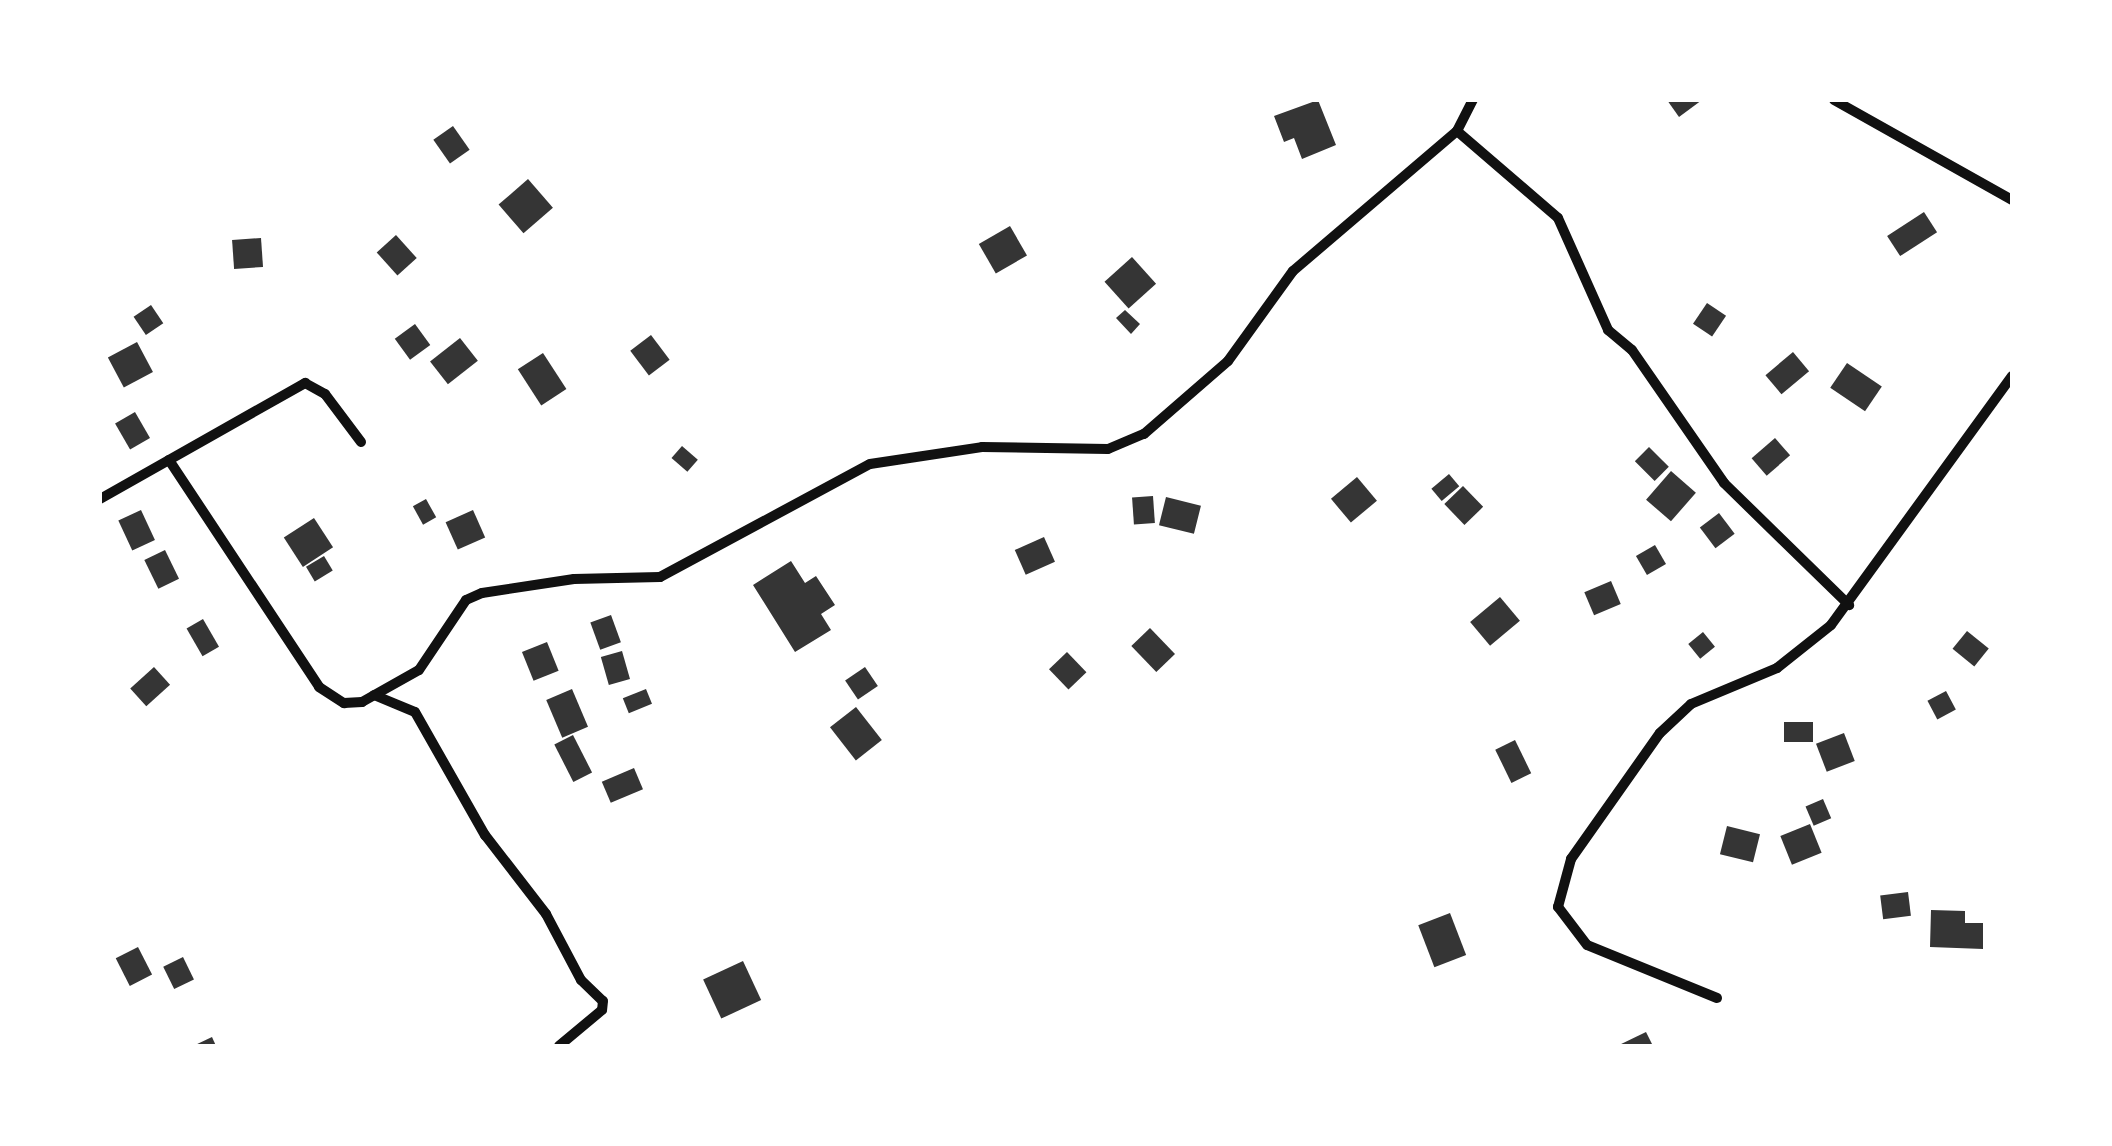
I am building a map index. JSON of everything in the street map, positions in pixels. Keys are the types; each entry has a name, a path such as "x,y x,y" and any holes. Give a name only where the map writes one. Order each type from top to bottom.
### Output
{"street":[{"path":"169,460 319,687 344,703 374,695 434,656 457,612 482,593 574,578 660,576 870,464 982,447 1108,449 1144,434 1228,361 1293,270 1457,131 1473,100"},
{"path":"1834,100 2012,200"},
{"path":"1457,131 1558,218 1608,330 1632,350 1724,482 1849,604"},
{"path":"1717,998 1587,945 1558,907 1560,886 1606,807 1670,723 1714,689 1801,654 1849,604 2012,376"},
{"path":"100,499 305,383 325,394 361,442"},
{"path":"374,695 415,712 485,836 546,914 581,980 603,1002 602,1010 560,1046"}],"building":[{"path":"1318,100 1336,145 1302,159 1294,138 1284,142 1274,116"},
{"path":"1667,100 1702,100 1679,117"},
{"path":"453,126 470,150 450,164 433,140"},
{"path":"528,179 553,208 523,233 499,205"},
{"path":"1924,212 1937,232 1900,256 1887,236"},
{"path":"1010,226 1027,255 996,273 979,244"},
{"path":"396,235 417,258 397,275 377,252"},
{"path":"261,238 263,267 234,269 232,240"},
{"path":"1132,257 1156,284 1129,309 1105,282"},
{"path":"1707,303 1726,316 1712,337 1693,324"},
{"path":"151,305 163,323 146,335 134,317"},
{"path":"1125,310 1140,324 1131,334 1116,318"},
{"path":"415,324 430,345 410,360 395,339"},
{"path":"651,335 670,360 649,375 630,351"},
{"path":"460,338 478,361 448,384 430,361"},
{"path":"137,342 153,372 124,388 108,357"},
{"path":"1793,352 1809,371 1781,394 1765,375"},
{"path":"543,353 566,389 541,405 518,369"},
{"path":"1847,363 1882,386 1865,411 1830,388"},
{"path":"135,412 150,438 130,449 115,424"},
{"path":"1775,438 1790,455 1767,476 1752,458"},
{"path":"682,446 698,460 687,472 672,458"},
{"path":"1649,447 1669,467 1655,481 1635,461"},
{"path":"1671,471 1696,493 1671,521 1646,500"},
{"path":"1449,474 1459,486 1442,501 1431,489"},
{"path":"1357,477 1377,501 1351,523 1331,499"},
{"path":"1463,486 1483,507 1464,525 1444,504"},
{"path":"1153,496 1155,523 1134,524 1132,497"},
{"path":"1166,497 1201,506 1194,534 1159,525"},
{"path":"426,499 436,517 423,525 413,506"},
{"path":"141,510 155,540 132,550 118,521"},
{"path":"473,510 485,537 458,550 446,522"},
{"path":"1719,513 1735,534 1715,548 1700,527"},
{"path":"314,518 333,547 303,567 284,538"},
{"path":"1044,537 1055,562 1026,575 1015,550"},
{"path":"1655,545 1666,564 1647,575 1636,556"},
{"path":"165,550 179,579 158,589 144,560"},
{"path":"324,556 333,571 315,581 306,567"},
{"path":"791,561 805,583 816,576 835,605 821,614 831,630 795,652 753,585"},
{"path":"1611,581 1621,604 1594,615 1584,592"},
{"path":"1500,597 1520,621 1490,646 1470,622"},
{"path":"611,615 621,642 600,650 590,623"},
{"path":"203,619 219,647 203,656 187,628"},
{"path":"1150,628 1175,654 1156,672 1131,646"},
{"path":"1967,631 1989,649 1974,666 1953,649"},
{"path":"1703,632 1715,647 1700,659 1688,644"},
{"path":"547,642 559,671 534,681 522,652"},
{"path":"622,651 630,679 609,685 601,657"},
{"path":"1067,652 1086,672 1068,690 1049,669"},
{"path":"154,667 170,685 146,706 130,688"},
{"path":"865,667 878,686 858,699 845,680"},
{"path":"572,689 588,727 562,738 546,700"},
{"path":"646,689 652,704 629,713 623,698"},
{"path":"1946,691 1956,710 1937,719 1927,701"},
{"path":"856,707 882,740 856,760 830,727"},
{"path":"1784,722 1813,722 1813,742 1784,742"},
{"path":"1844,733 1855,761 1827,772 1816,744"},
{"path":"573,735 592,772 573,782 554,745"},
{"path":"1515,740 1531,773 1511,783 1495,750"},
{"path":"634,768 643,789 611,803 602,782"},
{"path":"1823,799 1831,818 1814,826 1806,806"},
{"path":"1810,824 1822,853 1792,865 1780,836"},
{"path":"1727,826 1760,834 1753,862 1720,854"},
{"path":"1908,892 1911,916 1883,919 1880,895"},
{"path":"1931,910 1965,911 1965,923 1983,923 1983,949 1930,947"},
{"path":"1450,913 1466,955 1434,967 1418,925"},
{"path":"138,947 152,975 130,986 116,958"},
{"path":"183,957 194,979 174,989 163,967"},
{"path":"743,961 761,1000 721,1019 703,980"},
{"path":"1646,1032 1653,1046 1617,1046"},
{"path":"212,1037 216,1046 193,1046"}]}
